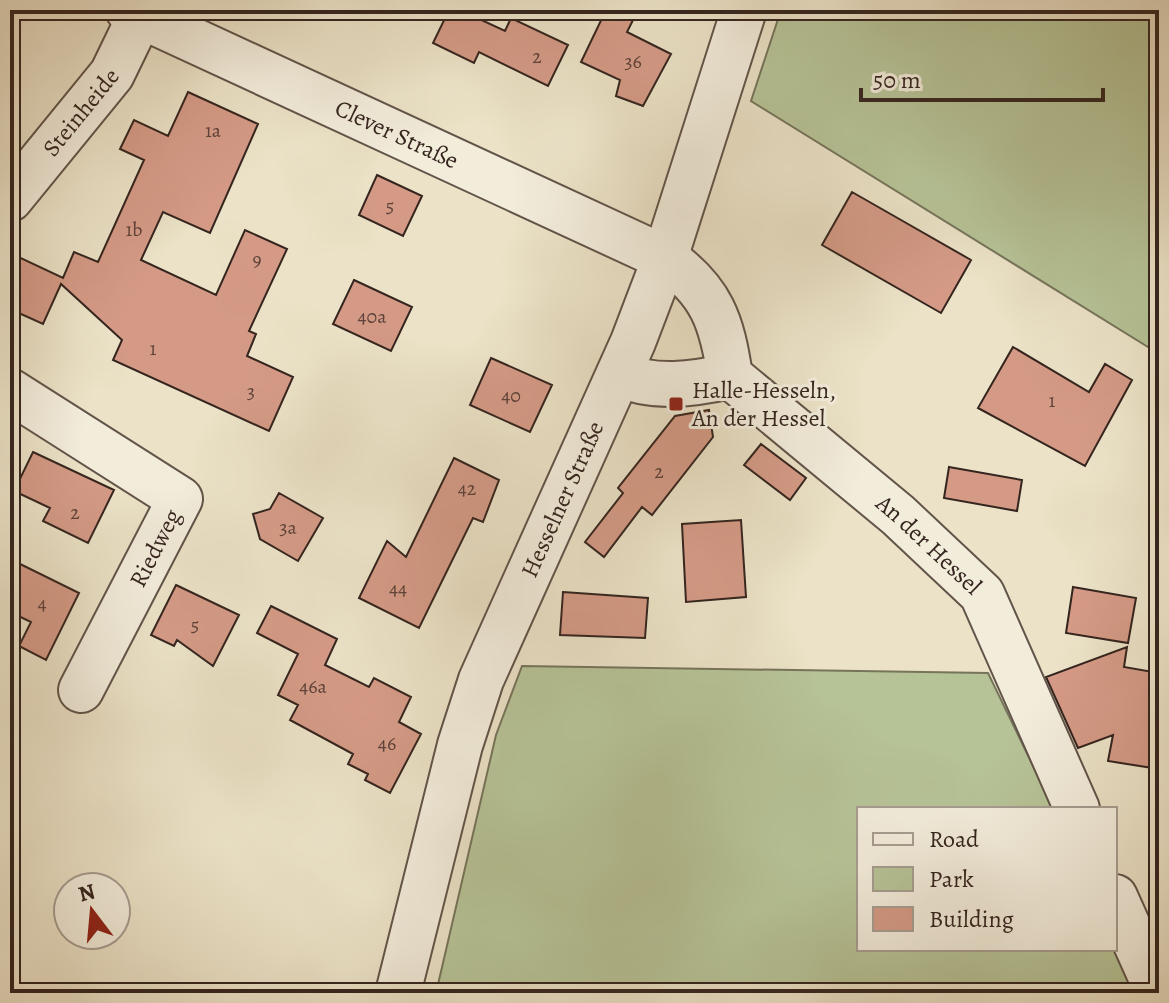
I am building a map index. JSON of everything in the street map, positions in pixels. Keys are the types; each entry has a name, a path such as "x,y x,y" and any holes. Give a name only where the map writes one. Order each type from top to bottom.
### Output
{"street":[{"name":"Hesselner Straße","path":"398,993 460,745 481,680 619,374 665,258 744,10"},
{"name":"Clever Straße","path":"137,12 665,258"},
{"name":"Steinheide","path":"10,199 112,74 137,12"},
{"path":"619,374 633,380 690,385 730,376 723,327 696,284 665,258"},
{"name":"An der Hessel","path":"730,376 898,515 982,594 1076,807"},
{"name":"Riedweg","path":"10,391 180,499 81,690"},
{"path":"1117,902 1152,982"}],"green space":[{"path":"781,10 1134,10 1159,17 1159,386 1156,352 751,101"},
{"path":"522,666 988,673 1053,807 857,807 857,951 1116,951 1142,993 436,993 496,735"}],"building":[{"path":"449,10 460,10 505,31 511,18 568,45 548,86 479,52 474,63 433,43"},
{"path":"606,10 638,10 627,32 671,54 643,106 616,96 620,80 581,62"},
{"path":"188,92 258,124 210,233 163,212 141,260 216,295 245,230 287,249 249,331 256,334 247,356 293,377 269,431 113,360 122,340 61,284 43,324 10,309 10,253 63,278 74,252 98,262 144,160 120,149 134,120 168,136"},
{"path":"377,175 422,196 403,236 359,215"},
{"path":"852,192 971,260 941,313 822,245"},
{"path":"354,280 412,307 391,351 333,324"},
{"path":"1013,347 1089,392 1105,364 1132,380 1085,466 978,408"},
{"path":"491,358 552,385 530,432 470,405"},
{"path":"709,410 713,437 652,515 642,507 604,557 585,542 623,493 618,488 675,416"},
{"path":"761,444 806,478 790,500 744,465"},
{"path":"33,452 114,490 88,543 43,521 50,508 14,491"},
{"path":"454,458 499,480 483,522 473,518 419,628 359,598 387,541 406,557"},
{"path":"949,467 1022,480 1017,511 944,498"},
{"path":"279,493 323,518 298,561 260,539 253,514 270,509"},
{"path":"741,520 746,597 686,602 682,524"},
{"path":"10,559 79,593 46,660 19,646 31,622 10,612"},
{"path":"176,585 239,615 213,666 177,640 174,646 151,635"},
{"path":"1073,587 1136,598 1128,643 1066,633"},
{"path":"563,592 648,598 645,638 560,635"},
{"path":"271,606 337,639 325,665 369,687 374,678 411,697 399,722 421,734 390,793 365,780 368,774 348,764 353,754 290,720 298,705 278,695 298,654 257,633"},
{"path":"1127,647 1124,667 1159,673 1159,769 1108,761 1113,735 1078,748 1046,677"}],"place":[{"name":"Halle-Hesseln, An der Hessel","path":"676,404"}]}
